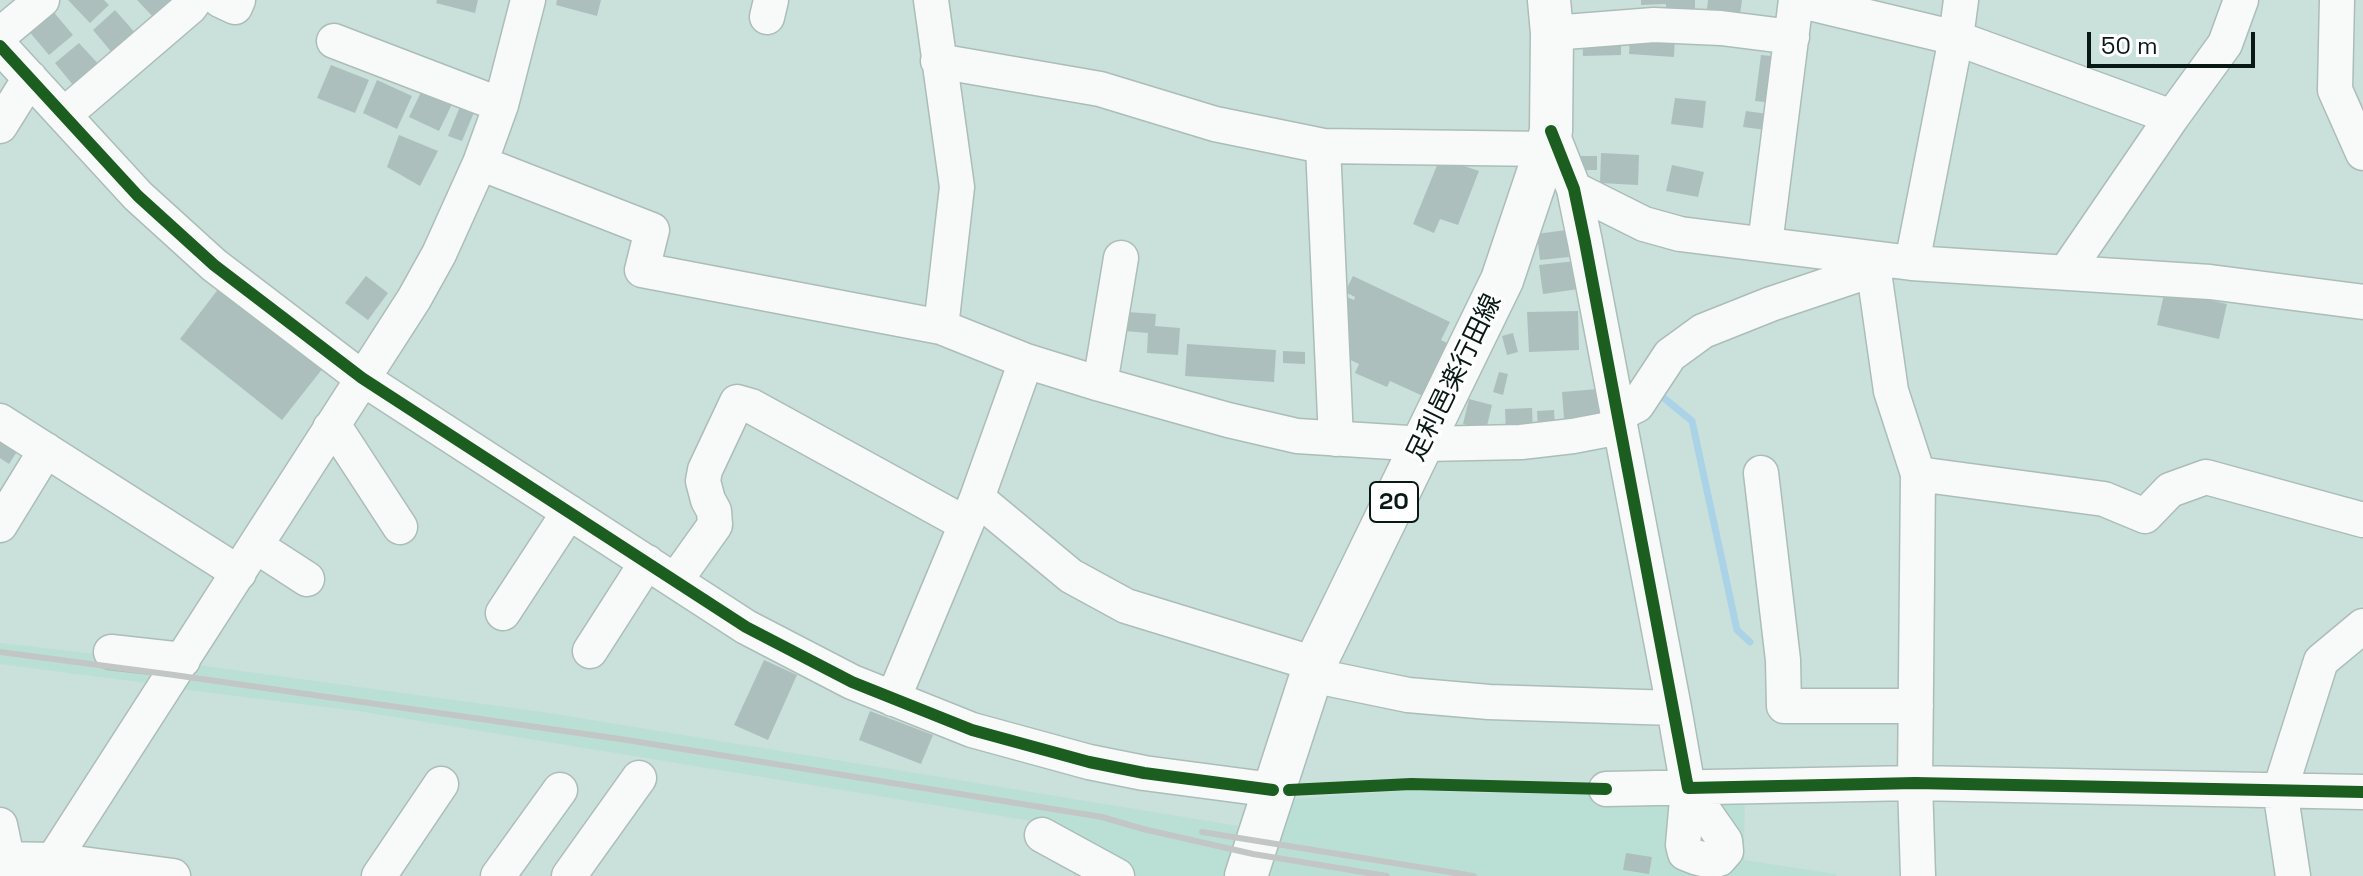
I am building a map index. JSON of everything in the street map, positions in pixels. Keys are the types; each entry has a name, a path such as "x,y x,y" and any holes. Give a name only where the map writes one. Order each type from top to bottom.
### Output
{"main road":[{"name":"足利邑楽行田線","path":"1246,876 1313,670 1502,280 1548,140 1550,16"}],"street":[{"path":"0,35 42,0"},
{"path":"64,115 195,0"},
{"path":"220,0 235,7 238,0"},
{"path":"48,868 248,560 439,254 480,163 501,105 528,0"},
{"path":"931,0 957,187 941,327"},
{"path":"1765,244 1797,0 1956,38 2172,117"},
{"path":"1912,263 1961,0"},
{"path":"2066,272 2225,44 2241,0"},
{"path":"2337,0 2335,90 2363,153"},
{"path":"1550,16 1721,28 1792,37"},
{"path":"334,41 501,105"},
{"path":"0,46 138,196 214,265 362,378 746,627 893,699 972,730 1089,762 1144,773 1273,790"},
{"path":"938,61 1100,89 1215,124 1323,146 1548,140 1574,189 1688,788"},
{"path":"0,126 30,78"},
{"path":"1323,146 1336,439"},
{"path":"480,163 652,230 642,270 941,327 1026,361 1100,384 1283,433 1336,439 1424,444 1521,442 1573,436 1618,421 1637,405 1670,355 1703,331 1874,264"},
{"path":"1574,189 1644,224 1680,234 1765,244 1874,264 1912,263 2210,282 2363,302"},
{"path":"1100,384 1121,258"},
{"path":"1874,264 1891,391 1918,474 1915,783 1918,876"},
{"path":"893,699 972,511 1026,361"},
{"path":"675,581 715,525 714,511 703,481 705,470 737,402 972,511 1071,576 1126,606 1313,670 1408,695 1476,701 1674,708"},
{"path":"0,421 46,450 248,560 307,579"},
{"path":"330,428 340,435 400,527"},
{"path":"0,525 46,450"},
{"path":"1761,473 1783,660 1784,706 1916,706"},
{"path":"1918,474 2104,499 2145,516 2170,490 2206,477 2363,520"},
{"path":"503,613 569,512"},
{"path":"590,651 647,562"},
{"path":"2293,876 2280,790 2321,661 2363,626"},
{"path":"111,652 183,660"},
{"path":"569,876 639,778"},
{"path":"1606,789 1915,783 2363,792"},
{"path":"379,876 441,784"},
{"path":"498,876 560,790"},
{"path":"0,825 4,859 48,868 173,876"},
{"path":"1042,835 1117,876"}],"shaded area":[{"path":"0,643 167,662 154,684 0,664"},
{"path":"198,665 549,713 1239,826 1226,876 1131,876 1056,825 358,711 180,689"},
{"path":"1412,790 1745,795 1744,860 1837,876 1266,876 1291,799"}],"building":[{"path":"68,0 104,0 109,5 90,23"},
{"path":"137,0 178,0 156,20"},
{"path":"437,0 478,0 475,13 436,3"},
{"path":"557,0 601,0 597,16 556,5"},
{"path":"1641,0 1695,0 1695,12 1666,13 1666,4 1641,5"},
{"path":"1708,0 1742,0 1740,15 1707,9"},
{"path":"51,9 73,35 49,55 27,29"},
{"path":"115,10 137,35 114,55 93,30"},
{"path":"1582,32 1621,32 1621,55 1583,56"},
{"path":"1675,35 1674,57 1629,54 1630,37"},
{"path":"79,43 102,68 77,90 55,63"},
{"path":"1761,55 1781,57 1776,103 1755,101"},
{"path":"331,65 369,80 355,113 317,98"},
{"path":"377,80 412,96 397,129 363,113"},
{"path":"423,88 453,102 439,131 409,117"},
{"path":"1675,98 1706,101 1703,128 1671,124"},
{"path":"461,104 475,110 462,141 448,136"},
{"path":"1746,111 1768,114 1766,130 1743,127"},
{"path":"399,135 438,151 420,186 387,167"},
{"path":"1601,153 1639,155 1638,185 1600,183"},
{"path":"1581,156 1597,156 1597,170 1581,170"},
{"path":"1440,158 1479,171 1458,225 1440,219 1434,233 1413,224"},
{"path":"1672,165 1704,172 1698,197 1666,191"},
{"path":"1566,230 1569,257 1540,260 1537,234"},
{"path":"1576,261 1579,289 1543,294 1539,265"},
{"path":"366,276 388,293 368,320 345,303"},
{"path":"1353,276 1450,322 1441,340 1449,344 1425,397 1390,381 1387,387 1355,373 1359,364 1342,356 1345,296 1354,300 1355,297 1345,292"},
{"path":"219,288 323,368 282,420 180,339"},
{"path":"2165,290 2227,304 2219,339 2157,325"},
{"path":"1578,311 1579,350 1529,352 1527,312"},
{"path":"1127,312 1156,314 1155,326 1180,328 1178,355 1147,353 1148,333 1125,331"},
{"path":"1513,333 1518,352 1507,355 1502,336"},
{"path":"1187,344 1276,350 1274,382 1185,376"},
{"path":"1283,351 1305,352 1305,364 1283,363"},
{"path":"1499,372 1508,374 1503,395 1493,392"},
{"path":"1598,389 1601,421 1583,417 1564,419 1562,392"},
{"path":"1469,399 1492,405 1486,430 1463,424"},
{"path":"1532,408 1533,431 1506,432 1505,409"},
{"path":"1554,410 1555,428 1538,429 1537,411"},
{"path":"0,435 20,447 9,464 0,458"},
{"path":"764,660 797,675 768,740 734,725"},
{"path":"870,711 933,735 921,764 859,740"},
{"path":"1626,853 1652,857 1649,874 1623,870"}],"waterway":[{"path":"1659,394 1692,421 1737,630 1750,642"}],"railway":[{"path":"0,652 627,740 1102,817 1253,854 1387,876"},
{"path":"1202,832 1474,876"}],"cycle path":[{"path":"0,46 138,196 214,265 362,378 746,627 852,682 972,730 1089,762 1144,773 1273,790"},
{"path":"1551,131 1574,189 1688,788 1915,783 2363,792"},
{"path":"1289,790 1411,784 1606,789"}]}
